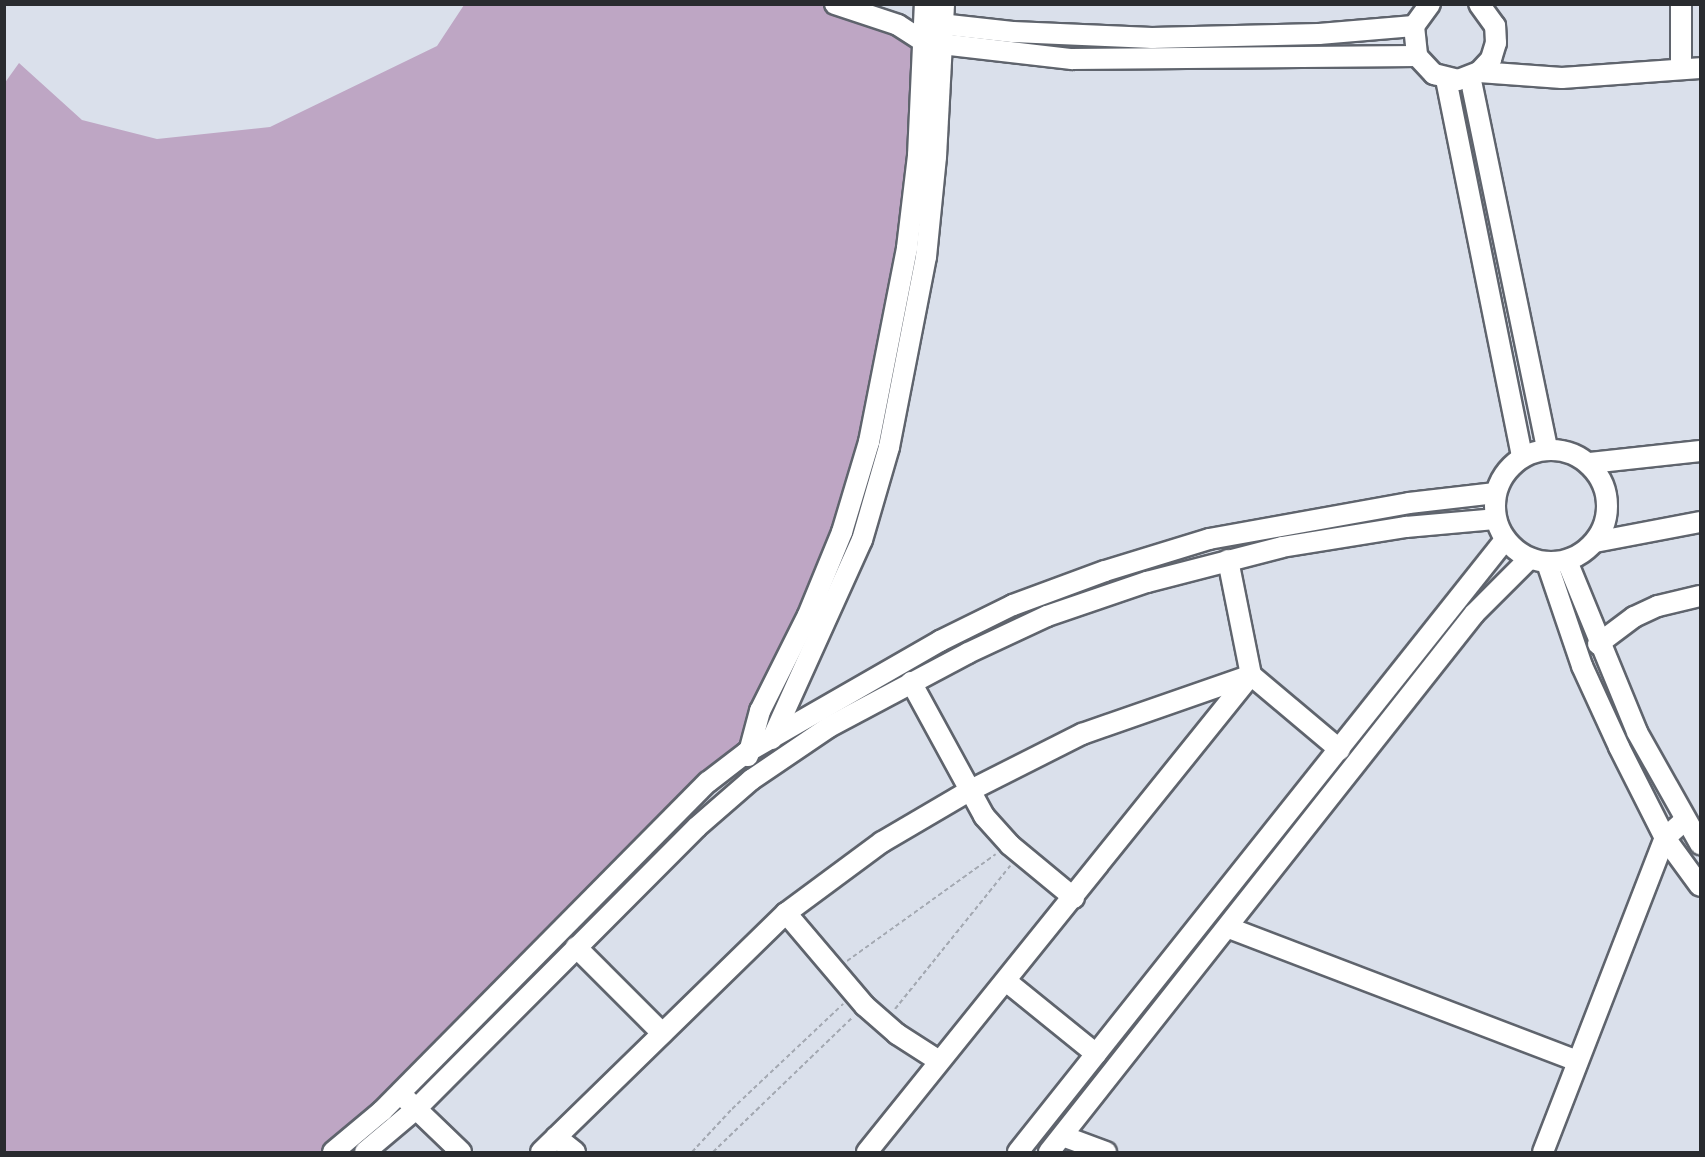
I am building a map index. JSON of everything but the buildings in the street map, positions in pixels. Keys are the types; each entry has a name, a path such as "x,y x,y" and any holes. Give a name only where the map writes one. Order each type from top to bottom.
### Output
{"street":[{"path":"836,4 898,25 1152,38 1319,34 1414,26"},
{"path":"751,780 747,752 760,711 808,615 842,532 869,442 907,248 932,28 944,4"},
{"path":"1430,4 1414,26 1417,56 1434,74 1446,79 1475,74 1562,78 1691,69 1681,4"},
{"path":"1475,74 1491,59 1496,43 1495,26 1479,4"},
{"path":"932,28 1083,59 1417,56"},
{"path":"774,763 771,737 862,540 889,447 907,371 926,257 932,28"},
{"path":"1475,74 1547,448"},
{"path":"1446,79 1522,456"},
{"path":"1595,542 1605,525 1608,505 1604,486 1590,464 1576,455 1547,448 1522,456 1502,478 1496,493 1495,519 1505,540 1548,561 1598,644 1637,732 1684,820 1701,844"},
{"path":"1590,464 1701,451"},
{"path":"333,1152 399,1093 665,823 747,752 940,641 1013,605 1104,571 1209,539 1398,505 1496,493"},
{"path":"365,1152 416,1109 697,827 751,780 774,763 911,682 1047,616 1148,582 1228,560 1342,536 1495,519"},
{"path":"1049,1152 1229,928 1474,614 1548,561 1595,542 1701,522"},
{"path":"1018,1152 1505,540"},
{"path":"1228,560 1251,675 1340,750"},
{"path":"1548,561 1582,666 1665,837 1701,886"},
{"path":"1598,644 1634,617 1658,606 1701,596"},
{"path":"541,1152 786,913 882,842 969,792 1082,734 1251,675"},
{"path":"867,1152 1251,675"},
{"path":"911,682 969,792 1015,849 1074,897"},
{"path":"1544,1152 1577,1061 1665,837 1684,820"},
{"path":"786,913 832,971 859,1000 884,1023 939,1061"},
{"path":"1229,928 1577,1061"},
{"path":"576,947 662,1033"},
{"path":"1006,981 1096,1054"},
{"path":"399,1093 461,1152"},
{"path":"1063,1136 1106,1152"},
{"path":"556,1137 575,1152"}],"path":[{"path":"832,971 1015,849"},
{"path":"884,1023 1015,849"},
{"path":"692,1152 732,1109 859,1000"},
{"path":"713,1152 859,1000"}],"shaded area":[{"path":"464,5 836,5 924,42 918,156 869,442 747,752 331,1152 5,1152 4,84 19,63 82,120 157,139 270,127 437,46"}]}
